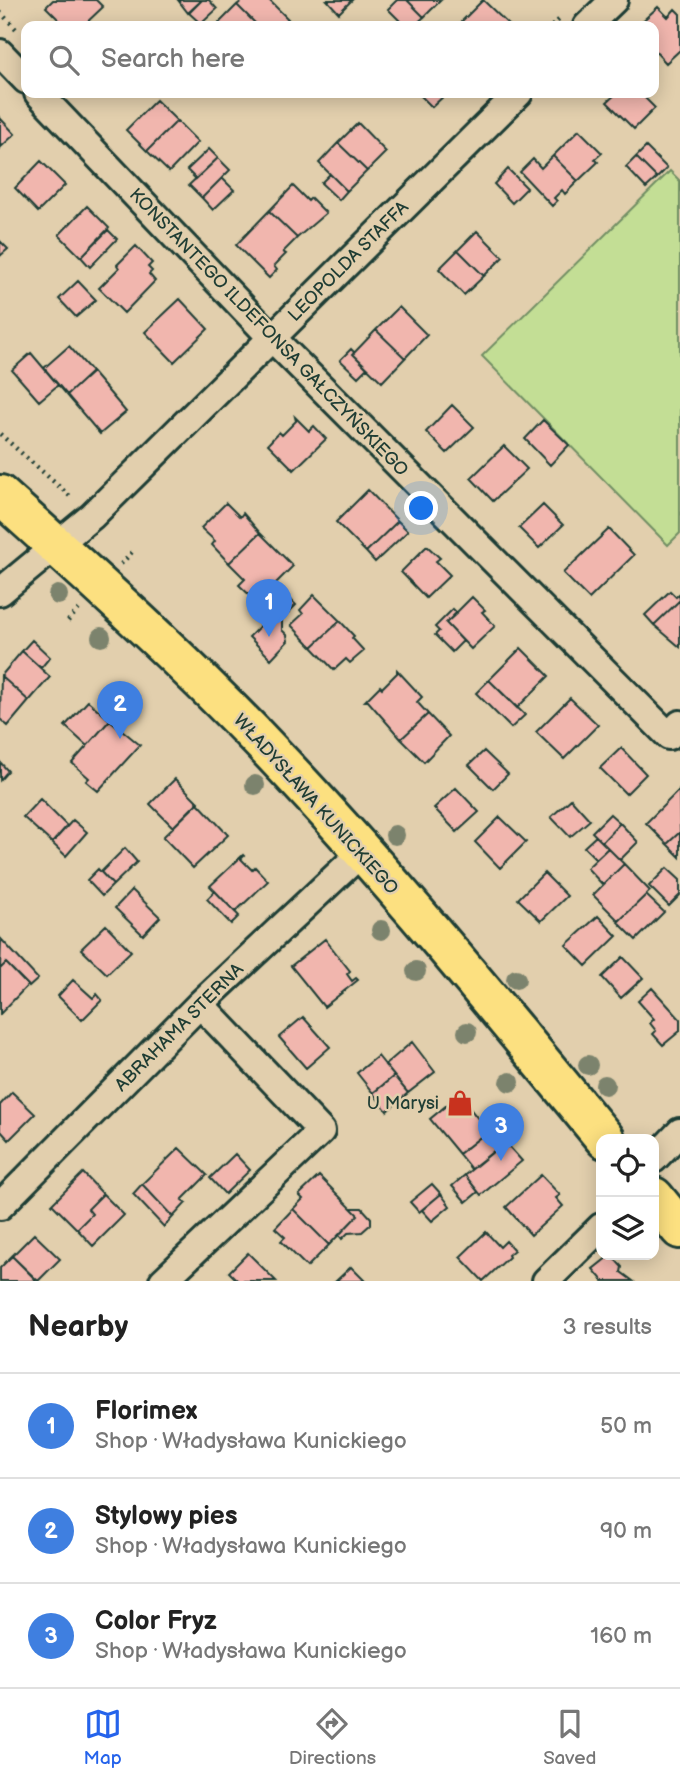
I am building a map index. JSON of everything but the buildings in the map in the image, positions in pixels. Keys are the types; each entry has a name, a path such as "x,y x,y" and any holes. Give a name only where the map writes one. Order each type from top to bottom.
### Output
{"main road":[{"name":"WŁADYSŁAWA KUNICKIEGO","path":"0,495 222,702 272,753 362,852 601,1134"},
{"path":"659,1203 680,1229"}],"street":[{"path":"592,21 614,0"},
{"path":"0,53 21,75"},
{"name":"KONSTANTEGO ILDEFONSA GAŁCZYŃSKIEGO","path":"43,98 271,337 668,736 680,724"},
{"name":"LEOPOLDA STAFFA","path":"0,592 92,516 514,98"},
{"name":"ABRAHAMA STERNA","path":"0,1206 200,1004 362,852"},
{"path":"163,1281 321,1131 200,1004"},
{"path":"659,1154 680,1132"},
{"path":"546,1281 596,1232"}],"path":[{"path":"0,12 21,35"},
{"path":"0,434 72,498"}],"green space":[{"path":"670,171 680,181 680,533 668,545 482,356"}],"place":[{"name":"Florimex","path":"269,637"},
{"name":"Stylowy pies","path":"120,739"},
{"name":"U Marysi","path":"460,1103"},
{"name":"Color Fryz","path":"501,1161"}]}
